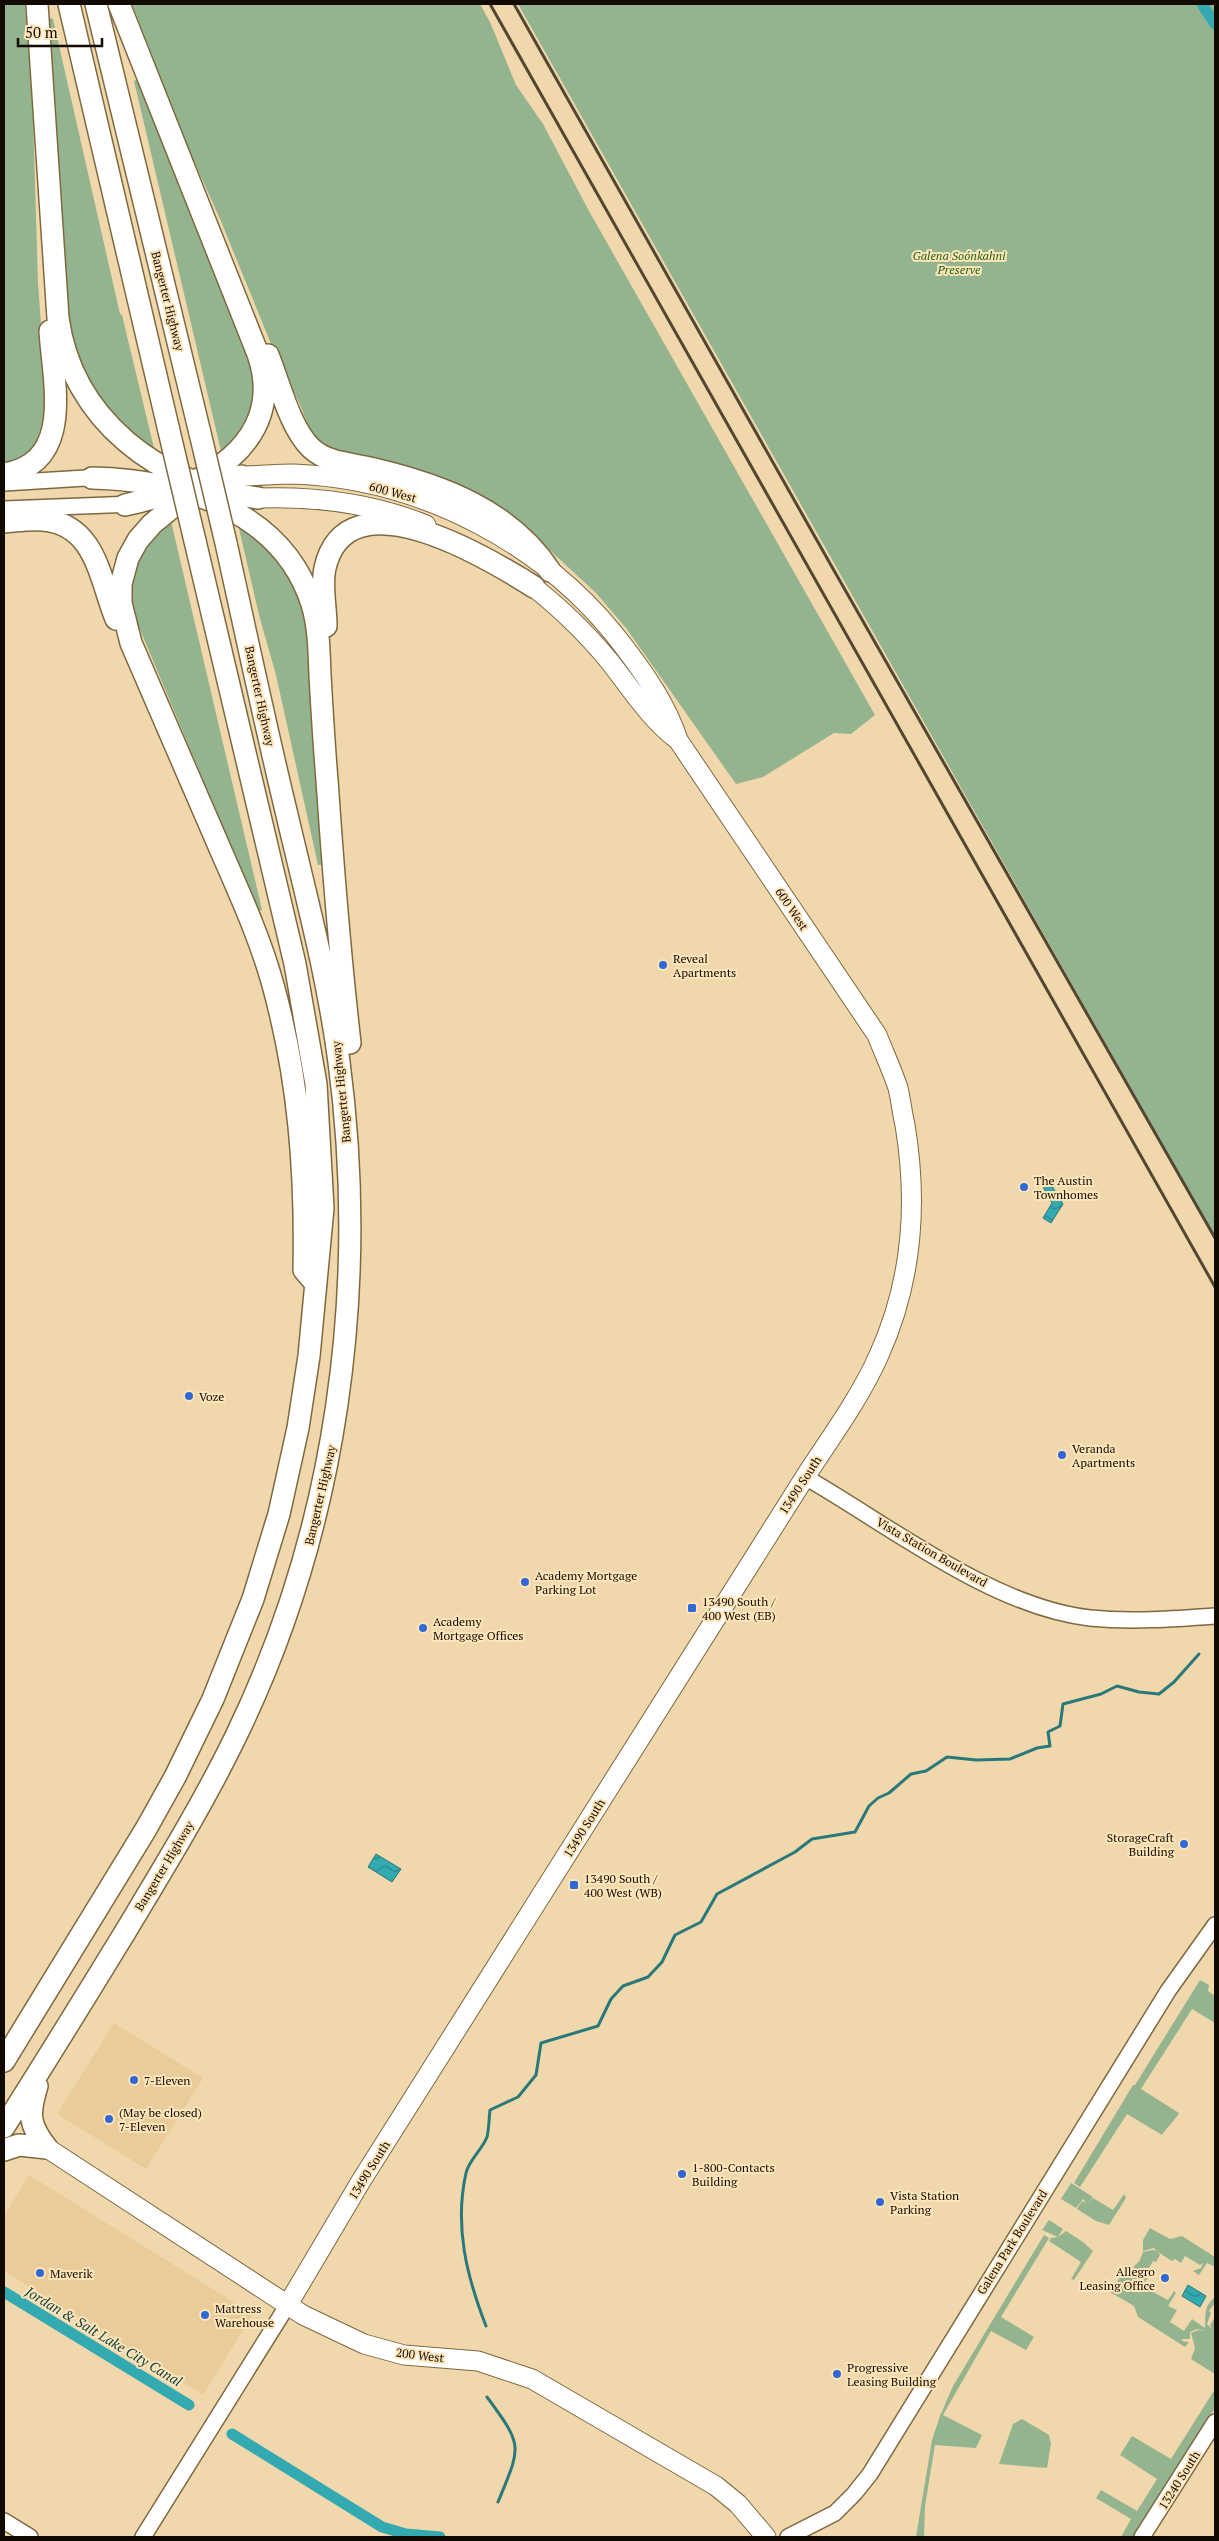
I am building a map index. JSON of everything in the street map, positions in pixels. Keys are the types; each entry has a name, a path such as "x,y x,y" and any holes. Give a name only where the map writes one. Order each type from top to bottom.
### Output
{"highway":[{"path":"37,4 58,318 69,364 84,394 106,423 131,446 261,529 282,550 300,576 315,617 333,868 361,1165 361,1251 357,1331 342,1368"},
{"name":"Bangerter Highway","path":"4,2061 146,1829 175,1777 234,1649 253,1599 279,1514 298,1428 316,1284 323,1208 320,1125 310,1043 295,964 70,4"},
{"name":"Bangerter Highway","path":"4,2127 44,2065 198,1808 237,1734 258,1687 276,1643 308,1546 328,1462 342,1368 349,1206 347,1143 339,1062 326,982 226,543 96,4"},
{"path":"119,4 258,354 263,374 263,404 256,426 239,450 145,532 133,548 124,568 121,584 122,603 131,643 254,926 273,984 293,1072 300,1128 304,1186 304,1270 316,1284"},
{"path":"4,474 20,469 36,459 48,444 56,418 45,257 46,146"},
{"path":"186,175 269,358 298,431 309,446 330,460 408,478 476,504 516,531 540,554 550,571"},
{"path":"125,505 241,476"},
{"path":"92,478 138,481 258,498"},
{"path":"4,522 36,519 52,521 67,527 82,538 95,557 122,634 131,643"},
{"path":"322,708 327,657 325,568 337,543 352,530 380,522 403,526 471,551 534,587"},
{"path":"4,2039 28,2001 45,1994"},
{"path":"44,2065 30,2117 36,2133 47,2148"},
{"path":"4,2150 19,2145 47,2148"}],"main road":[{"name":"600 West","path":"241,476 293,474 338,478 394,490 433,503 502,536 550,571 589,605 622,644 664,706 678,740 877,1035 896,1082"},
{"name":"600 West","path":"258,498 321,499 361,505 400,515 438,529 470,545 534,587 584,632 657,722 678,740"},
{"name":"13490 South","path":"287,2306 361,2181 805,1477 855,1401 880,1354 897,1307 907,1264 912,1224 912,1184 907,1139 896,1082"},
{"name":"200 West","path":"47,2148 287,2306 364,2344 404,2355 478,2361 532,2379 716,2486 738,2504 766,2537"}],"street":[{"path":"4,483 92,478"},
{"path":"4,509 125,505"},
{"name":"Vista Station Boulevard","path":"805,1477 960,1571 1038,1606 1089,1618 1140,1620 1215,1616"},
{"name":"Galena Park Boulevard","path":"788,2537 835,2512 854,2494 870,2474 1168,1991 1215,1925"},
{"name":"13490 South","path":"143,2537 287,2306"},
{"name":"13240 South","path":"1142,2537 1215,2422"},
{"path":"4,2521 30,2537"}],"shaded area":[{"path":"114,2023 203,2078 146,2169 57,2114"},
{"path":"29,2175 253,2314 203,2395 4,2271 4,2216"}],"green space":[{"path":"4,4 25,4 33,116 38,283 48,419 32,452 4,467"},
{"path":"132,4 480,4 490,22 516,85 543,124 589,211 875,715 851,734 834,733 763,777 736,784 626,628 596,593 528,530 335,455 314,439 298,400 285,378 220,219 179,128"},
{"name":"Galena Soónkahni Preserve","path":"518,4 1215,4 1215,1237"},
{"path":"53,19 120,314 122,315 154,448 128,429 105,406 86,378 74,348 67,311 47,20"},
{"path":"137,79 250,359 253,385 250,410 240,433 232,443 221,451 134,81"},
{"path":"171,521 262,910 258,911 136,620 132,590 137,564 150,542"},
{"path":"238,524 267,550 287,575 300,603 305,621 308,641 323,865 318,865 276,675 259,615"},
{"path":"1200,1980 1209,1985 1208,1991 1215,1996 1215,2023 1192,2009 1141,2089 1179,2113 1162,2135 1127,2114 1080,2187 1074,2183 1133,2085 1135,2085"},
{"path":"1071,2183 1093,2197 1088,2204 1093,2198 1113,2210 1124,2194 1126,2198 1109,2225 1096,2221 1077,2209 1082,2201 1086,2203 1083,2199 1076,2208 1061,2199"},
{"path":"1049,2220 1063,2229 1058,2237 1042,2230"},
{"path":"1150,2228 1170,2239 1182,2236 1215,2257 1215,2263 1212,2262 1215,2264 1215,2267 1207,2263 1199,2275 1193,2271 1201,2268 1203,2263 1200,2265 1185,2256 1181,2263 1175,2259 1172,2261 1158,2252 1160,2255 1156,2262 1153,2261 1146,2273 1149,2276 1143,2285 1132,2278 1132,2281 1168,2300 1174,2291 1176,2293 1168,2306 1177,2310 1170,2322 1184,2331 1192,2319 1205,2328 1207,2308 1215,2297 1215,2303 1209,2311 1211,2313 1207,2324 1212,2329 1210,2325 1215,2317 1215,2374 1191,2359 1195,2348 1191,2333 1198,2330 1206,2331 1197,2329 1190,2332 1190,2339 1182,2339 1182,2341 1189,2342 1185,2347 1138,2317 1134,2306 1110,2292 1121,2276 1130,2271 1132,2277 1131,2270 1140,2260 1143,2252 1157,2251 1154,2248 1143,2251 1143,2240"},
{"path":"1066,2231 1093,2251 1074,2280 1071,2279 1081,2262 1049,2241 1051,2238 1058,2237"},
{"path":"1044,2235 1049,2238 1001,2317 1034,2337 1026,2350 991,2331 943,2415 982,2435 976,2448 935,2445 925,2506 924,2537 916,2537 932,2440 940,2416 953,2386"},
{"path":"1215,2389 1215,2408 1134,2537 1121,2537 1131,2519 1096,2498 1101,2490 1137,2511 1157,2479 1120,2455 1132,2436 1171,2459"},
{"path":"1022,2419 1049,2435 1051,2444 1047,2468 999,2464 1013,2424"}],"water":[{"path":"1044,1184 1052,1186 1063,1204 1051,1223 1043,1218 1052,1203 1044,1189"},
{"path":"376,1854 401,1869 392,1882 368,1867"},
{"path":"1188,2285 1206,2296 1200,2307 1182,2296"}],"waterway":[{"path":"1202,4 1215,24"},
{"path":"486,2326 473,2289 464,2251 461,2213 466,2173 487,2137 490,2110 518,2097 536,2075 541,2043 598,2026 611,1999 623,1986 648,1977 662,1962 675,1935 701,1922 717,1894 795,1852 812,1839 855,1832 869,1806 878,1798 889,1793 911,1774 926,1771 947,1757 976,1760 1010,1759 1037,1748 1050,1746 1048,1732 1060,1726 1063,1704 1101,1694 1117,1686 1139,1692 1159,1694 1174,1682 1199,1654"},
{"name":"Jordan & Salt Lake City Canal","path":"4,2292 189,2405"},
{"path":"487,2397 508,2427 515,2447 511,2469 498,2502"},
{"name":"Jordan & Salt Lake City Canal","path":"232,2434 382,2527 406,2534 440,2537"}],"railway":[{"path":"490,4 1215,1287"},
{"path":"514,4 832,567 1215,1238"}],"place":[{"name":"Reveal Apartments","path":"663,965"},
{"name":"The Austin Townhomes","path":"1024,1187"},
{"name":"Voze","path":"189,1396"},
{"name":"Veranda Apartments","path":"1062,1455"},
{"name":"Academy Mortgage Parking Lot","path":"525,1582"},
{"name":"13490 South / 400 West (EB)","path":"692,1608"},
{"name":"Academy Mortgage Offices","path":"423,1628"},
{"name":"StorageCraft Building","path":"1184,1844"},
{"name":"13490 South / 400 West (WB)","path":"574,1885"},
{"name":"7-Eleven","path":"134,2080"},
{"name":"(May be closed) 7-Eleven","path":"109,2119"},
{"name":"1-800-Contacts Building","path":"682,2174"},
{"name":"Vista Station Parking","path":"880,2202"},
{"name":"Maverik","path":"40,2273"},
{"name":"Allegro Leasing Office","path":"1165,2278"},
{"name":"Mattress Warehouse","path":"205,2315"},
{"name":"Progressive Leasing Building","path":"837,2374"}]}
